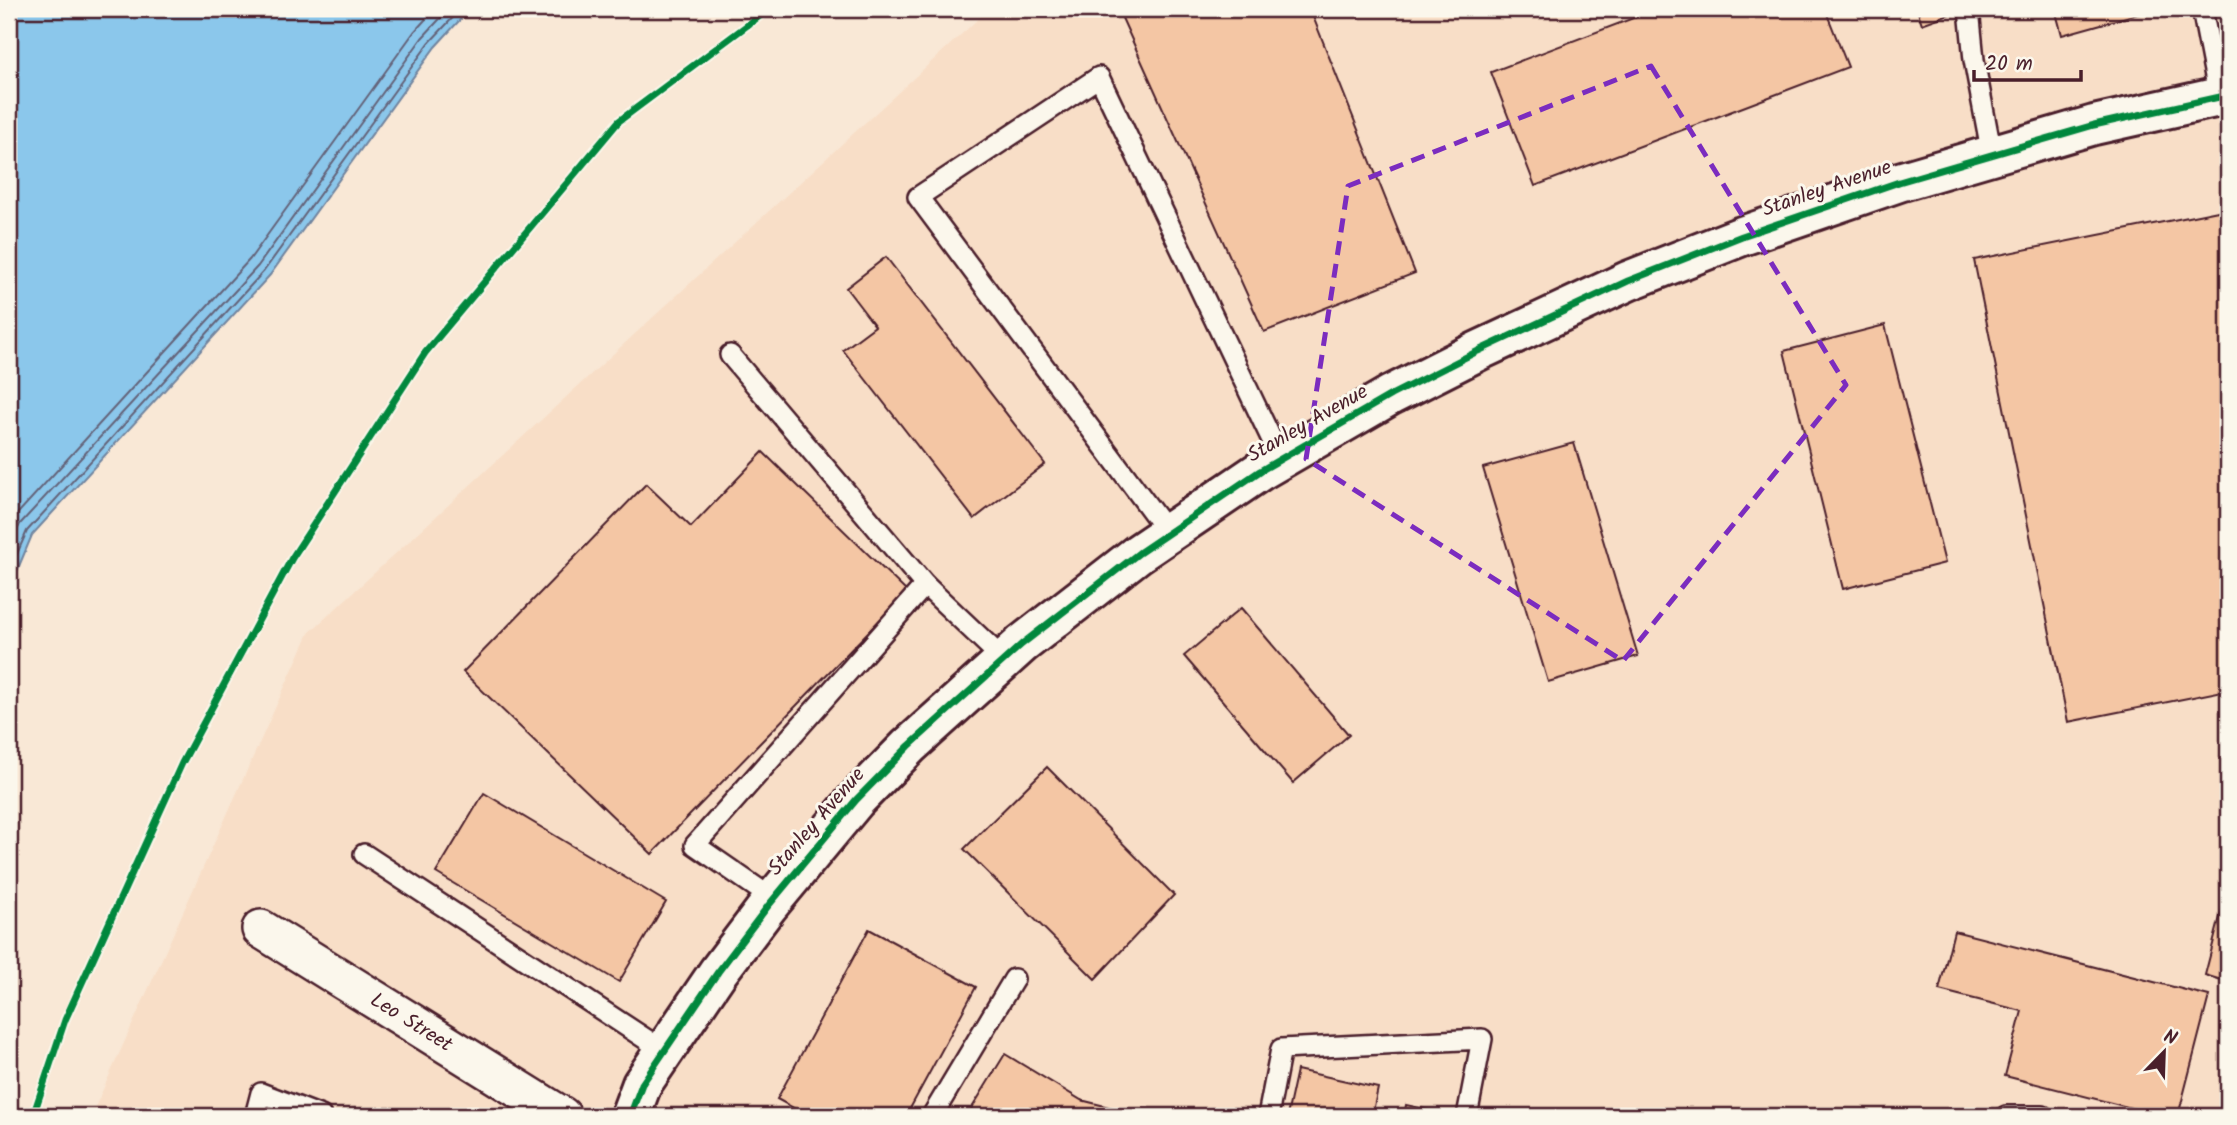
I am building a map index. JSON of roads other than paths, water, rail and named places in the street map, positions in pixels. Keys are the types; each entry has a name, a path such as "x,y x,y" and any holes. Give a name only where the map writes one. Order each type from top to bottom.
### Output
{"street":[{"name":"Stanley Avenue","path":"630,1116 642,1084 718,972 856,800 1004,660 1128,561 1281,459 1391,395 1453,363 1628,281 1742,236 1899,182 2094,125 2224,96"},
{"name":"Leo Street","path":"261,929 562,1116"}],"lane":[{"path":"1969,9 1974,60 1992,155"},
{"path":"2203,9 2224,96"},
{"path":"1168,533 918,197 1099,77 1281,459"},
{"path":"730,355 925,585 1004,660"},
{"path":"774,899 695,845 925,585"},
{"path":"364,854 664,1051"},
{"path":"932,1116 1014,979"},
{"path":"1268,1116 1281,1049 1482,1039 1467,1116"},
{"path":"255,1116 261,1093 321,1116"},
{"path":"2006,1116 2043,1116"}],"water":[{"path":"9,9 470,9 435,47 270,275 32,535 9,590"}]}
